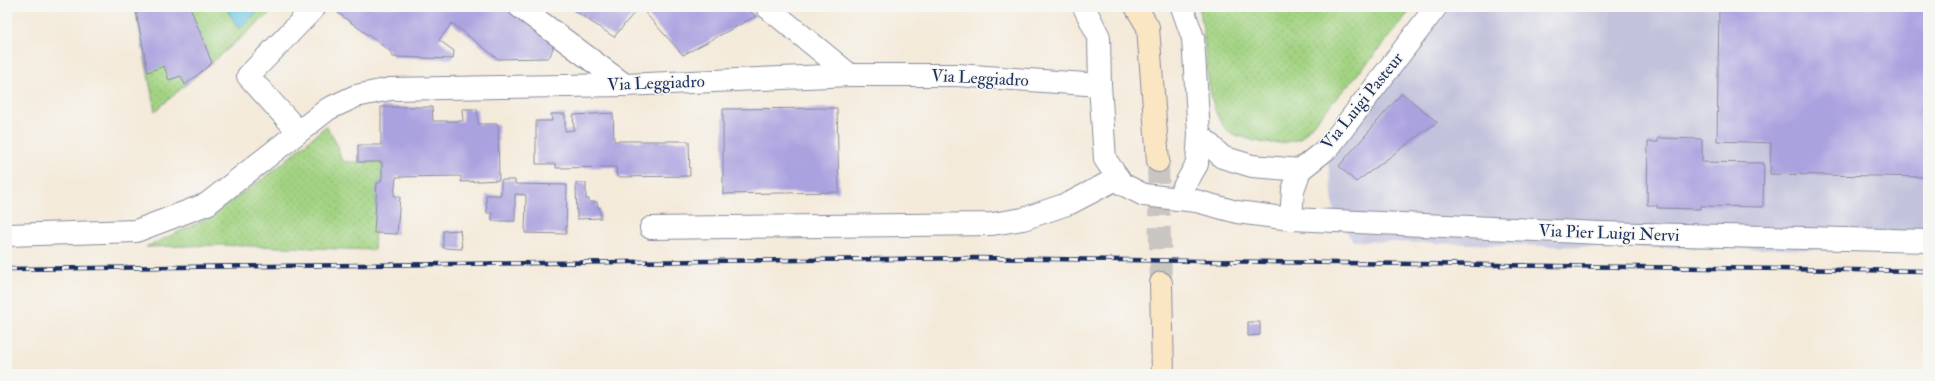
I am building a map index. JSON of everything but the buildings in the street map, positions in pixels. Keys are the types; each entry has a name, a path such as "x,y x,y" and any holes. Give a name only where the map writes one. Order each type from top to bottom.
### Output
{"main road":[{"path":"1136,7 1148,27 1158,161"},
{"path":"1161,283 1163,374"}],"street":[{"path":"298,131 248,76 315,7"},
{"path":"520,7 625,85"},
{"path":"767,7 850,76"},
{"name":"Via Pier Luigi Nervi","path":"1084,7 1099,37 1100,85 1105,159 1122,184 1144,195 1196,201 1237,212 1290,219 1600,233 1928,241"},
{"path":"1177,199 1197,164 1199,134 1193,38 1182,7"},
{"name":"Via Luigi Pasteur","path":"1290,219 1292,190 1300,170 1329,147 1436,7"},
{"name":"Via Leggiadro","path":"7,235 136,230 207,204 298,131 328,109 356,96 390,89 625,85 850,76 957,75 1100,85"},
{"path":"1199,134 1222,157 1252,166 1300,170"},
{"path":"651,228 992,224 1024,219 1070,203 1118,178"}],"shaded area":[{"path":"1451,7 1928,7 1928,251 1549,246 1353,241 1334,212 1328,161"}],"green space":[{"path":"135,7 277,7 155,111"},
{"path":"1199,7 1359,7 1364,9 1365,7 1413,7 1371,59 1300,139 1287,142 1266,143 1229,132 1219,119 1210,90"},
{"path":"326,126 338,146 340,157 345,162 382,162 382,178 380,183 377,183 374,250 222,245 146,247 202,221 271,173"}],"water":[{"path":"225,7 263,7 239,29"}],"tunnel":[{"path":"1158,161 1161,283"}],"railway":[{"path":"7,269 977,258 1928,271"}]}
